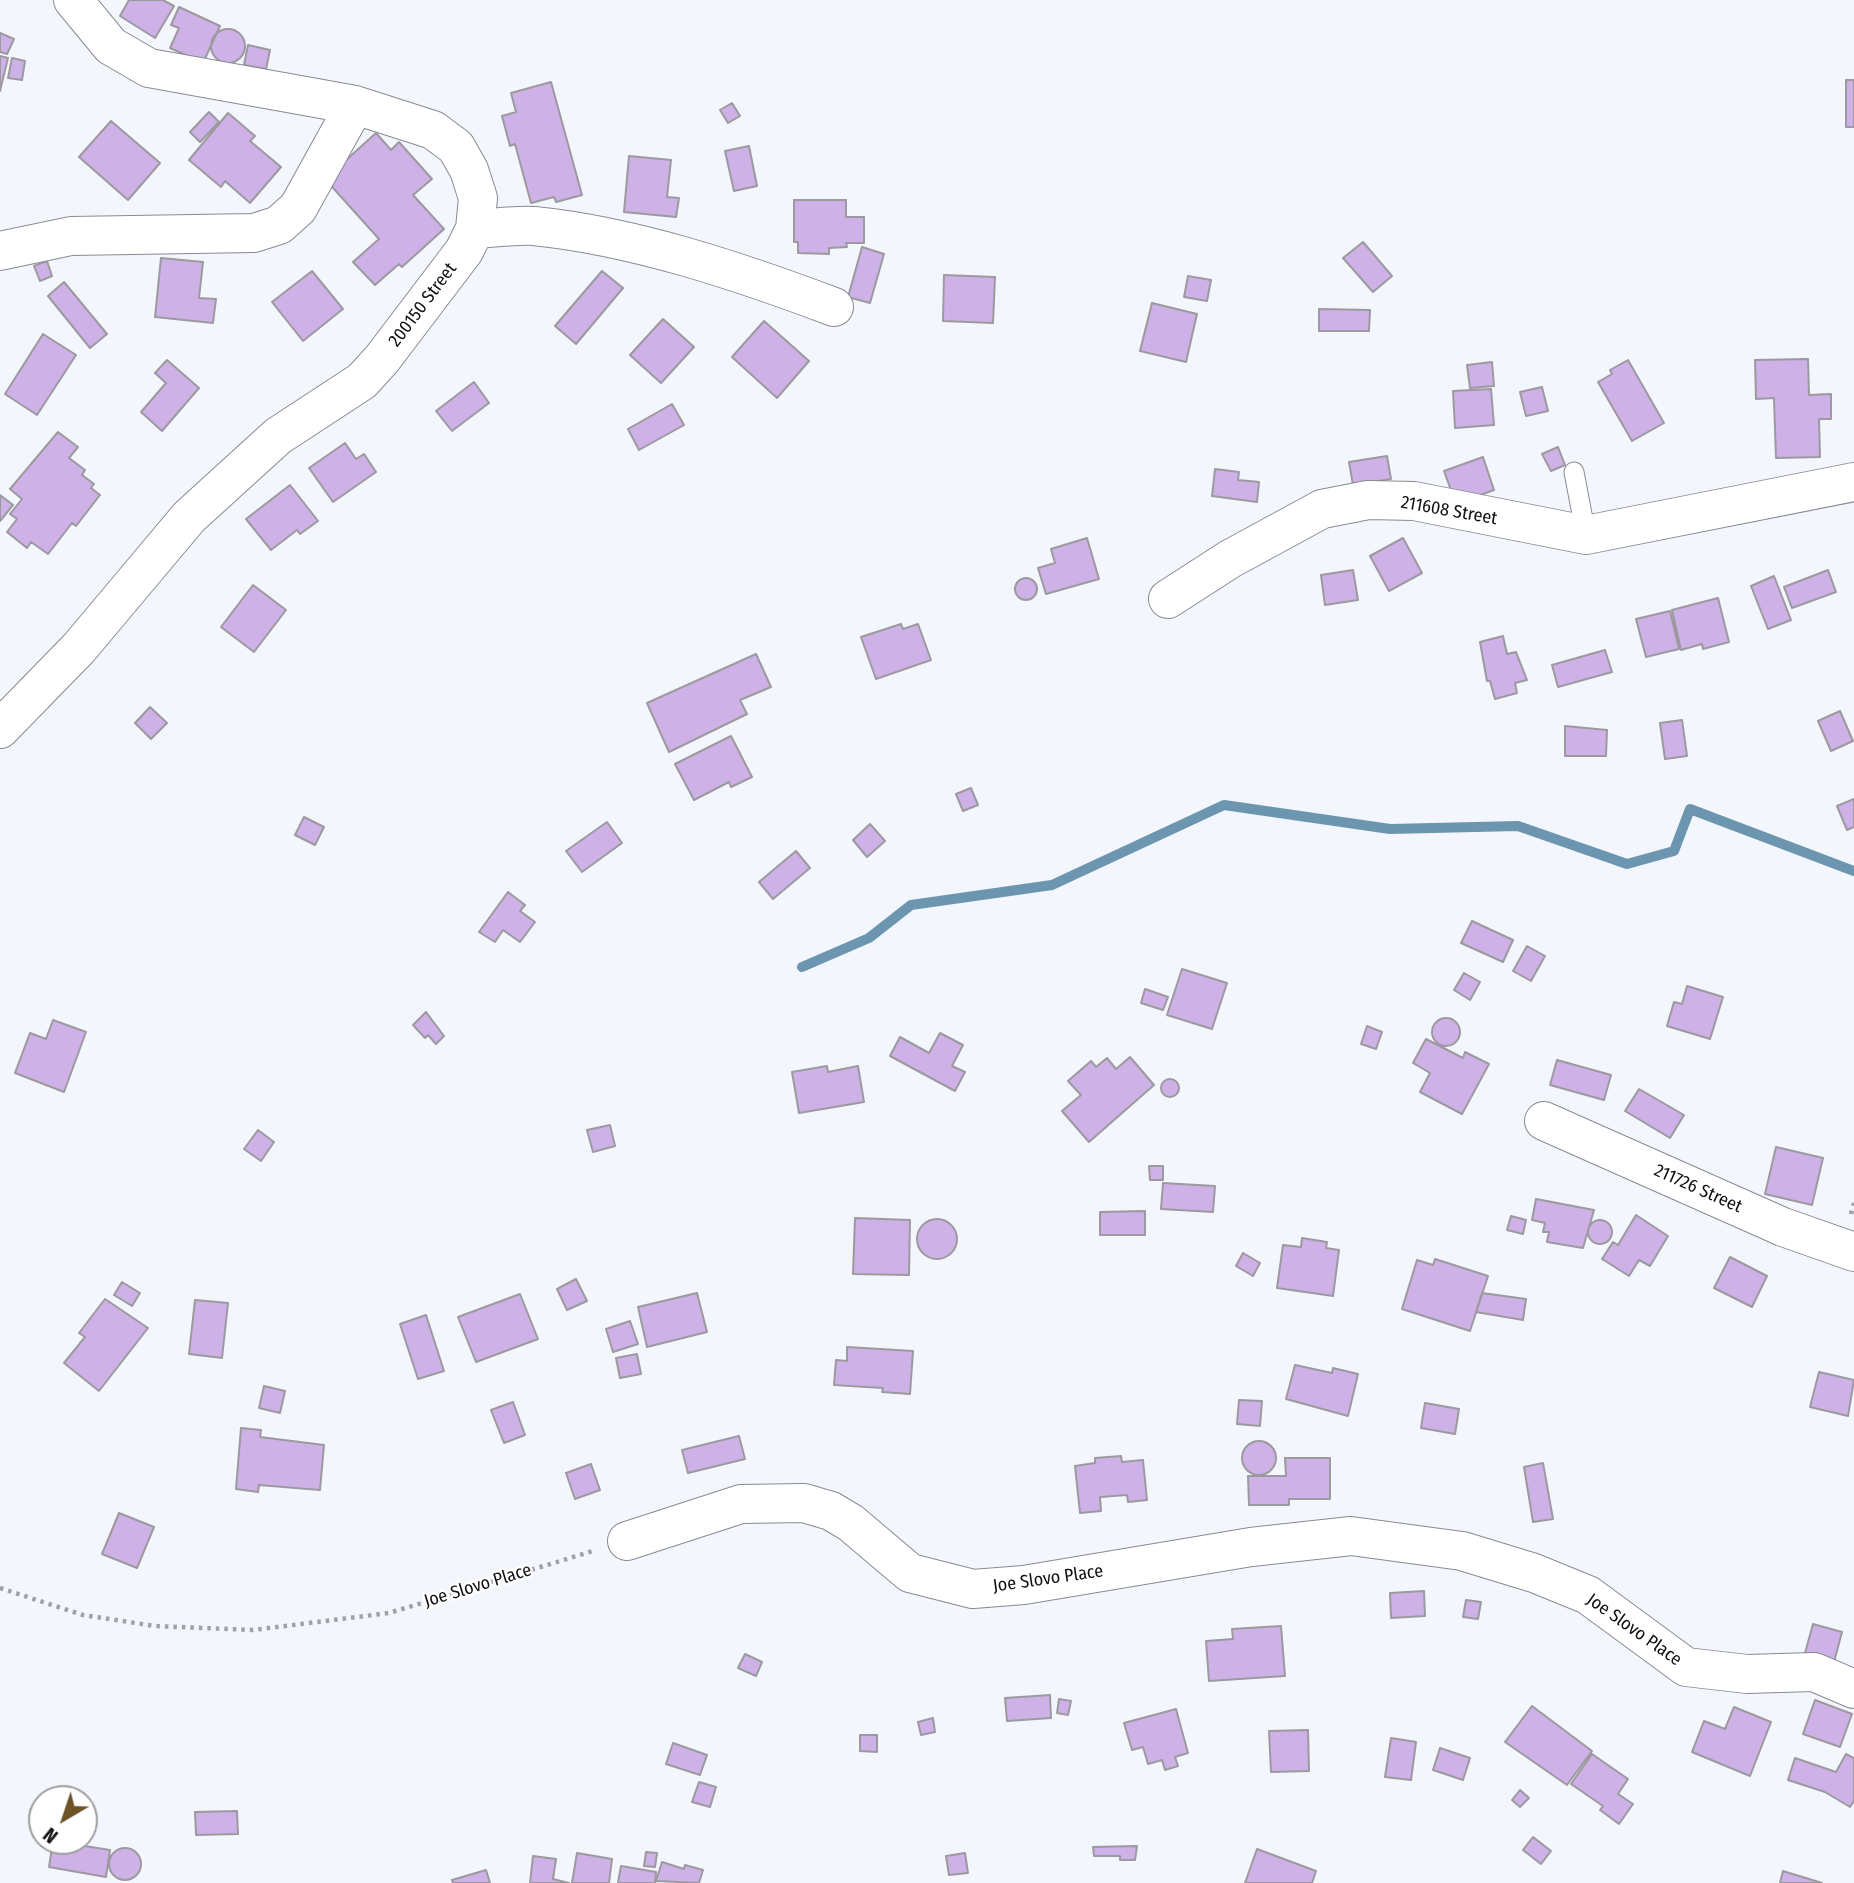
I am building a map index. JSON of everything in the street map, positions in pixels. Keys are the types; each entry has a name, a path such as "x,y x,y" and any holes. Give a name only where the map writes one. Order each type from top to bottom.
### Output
{"street":[{"name":"200150 Street","path":"0,729 79,648 189,517 278,436 362,381 431,296 464,251 475,229 478,198 469,170 456,146 433,130 355,105 149,68 111,46 74,0"},
{"path":"0,251 71,236 254,233 279,225 298,208 355,105"},
{"path":"475,229 533,226 650,249 750,275 834,307"},
{"name":"211608 Street","path":"1168,599 1230,559 1322,509 1368,500 1414,501 1586,535 1854,482"},
{"name":"211726 Street","path":"1544,1121 1783,1227 1854,1252"},
{"name":"Joe Slovo Place","path":"627,1541 741,1504 804,1503 831,1511 851,1523 910,1573 973,1589 1024,1585 1251,1547 1351,1536 1462,1551 1534,1573 1588,1595 1686,1667 1747,1674 1814,1672 1854,1689"}],"lane":[{"path":"1574,472 1586,535"}],"path":[{"name":"Joe Slovo Place","path":"0,1588 83,1615 155,1626 253,1630 389,1613 627,1541"}],"building":[{"path":"129,0 163,0 174,6 155,38 120,16"},
{"path":"179,7 220,26 203,63 170,48 179,28 171,25"},
{"path":"228,29 240,34 245,46 240,58 228,63 216,58 211,46 216,34"},
{"path":"0,33 14,39 7,54 0,52"},
{"path":"248,45 270,50 266,69 244,65"},
{"path":"0,56 8,58 0,91"},
{"path":"12,58 25,61 22,80 8,78"},
{"path":"1846,80 1854,80 1854,127 1846,127"},
{"path":"551,82 582,195 556,202 554,197 531,203 515,144 510,146 502,116 516,112 511,93"},
{"path":"732,103 740,116 728,123 720,110"},
{"path":"209,112 219,122 200,142 190,132"},
{"path":"228,113 255,136 250,141 281,167 250,203 225,181 221,187 189,160"},
{"path":"111,121 160,163 128,200 79,157"},
{"path":"376,133 391,150 399,142 432,179 413,195 444,229 402,267 399,264 375,285 353,262 379,239 325,179"},
{"path":"749,146 757,186 734,191 725,151"},
{"path":"629,156 671,160 667,197 679,198 676,217 624,212"},
{"path":"794,200 846,200 846,217 864,217 864,243 846,243 847,247 829,248 829,254 798,253 798,242 794,242"},
{"path":"1363,242 1392,276 1373,292 1343,258"},
{"path":"862,247 884,254 870,303 848,297"},
{"path":"161,258 203,262 199,298 216,299 213,323 155,317"},
{"path":"47,261 52,276 40,281 34,266"},
{"path":"312,271 343,309 303,341 272,302"},
{"path":"602,271 623,288 576,344 555,326"},
{"path":"944,275 995,277 993,323 943,321"},
{"path":"1188,276 1211,280 1207,301 1184,297"},
{"path":"64,282 107,334 90,348 48,296"},
{"path":"1152,303 1197,314 1186,362 1140,351"},
{"path":"1319,309 1370,310 1369,331 1319,331"},
{"path":"663,319 694,347 661,383 630,355"},
{"path":"764,321 809,361 777,398 732,357"},
{"path":"43,334 76,355 37,415 5,394"},
{"path":"1808,359 1809,395 1831,394 1831,419 1819,419 1820,457 1776,458 1774,398 1756,399 1755,360"},
{"path":"167,360 199,388 162,431 141,412 166,383 155,373"},
{"path":"1628,360 1664,423 1632,441 1598,382 1612,374 1610,370"},
{"path":"1492,362 1494,386 1470,388 1467,365"},
{"path":"474,382 489,403 452,431 436,411"},
{"path":"1542,387 1548,411 1526,416 1520,392"},
{"path":"1491,389 1494,425 1455,428 1453,391"},
{"path":"672,404 684,425 639,450 628,429"},
{"path":"58,432 78,447 69,458 85,470 82,475 94,484 91,488 100,495 76,526 72,523 48,554 31,542 27,548 7,532 17,519 10,514 22,499 10,489"},
{"path":"345,443 356,459 364,454 376,472 333,502 309,468"},
{"path":"1558,447 1565,465 1551,471 1542,454"},
{"path":"1387,456 1391,479 1353,485 1349,462"},
{"path":"1483,457 1494,490 1456,504 1444,471"},
{"path":"1215,469 1239,472 1238,480 1259,482 1257,502 1212,496"},
{"path":"290,485 318,521 300,534 297,530 271,550 246,519"},
{"path":"0,495 13,505 0,521"},
{"path":"1087,538 1099,579 1046,594 1038,568 1055,563 1051,549"},
{"path":"1403,538 1422,573 1389,591 1370,556"},
{"path":"1353,570 1358,600 1325,605 1321,575"},
{"path":"1828,570 1836,592 1792,608 1784,587"},
{"path":"1774,576 1791,620 1768,629 1751,586"},
{"path":"1026,578 1034,581 1037,589 1034,597 1026,600 1018,597 1015,589 1018,581"},
{"path":"253,585 286,610 254,652 221,627"},
{"path":"1718,598 1729,642 1703,649 1702,644 1681,650 1672,610"},
{"path":"1670,611 1679,649 1646,657 1636,619"},
{"path":"901,624 903,629 918,624 931,660 876,679 861,637"},
{"path":"1503,636 1507,654 1516,652 1527,680 1515,683 1517,693 1495,699 1490,681 1487,681 1480,642"},
{"path":"1605,650 1612,672 1558,687 1552,665"},
{"path":"756,654 771,687 740,700 747,714 669,752 647,703"},
{"path":"150,707 167,723 151,739 135,723"},
{"path":"1840,711 1853,741 1831,751 1818,721"},
{"path":"1682,720 1687,756 1665,759 1660,723"},
{"path":"1565,726 1607,730 1606,756 1565,756"},
{"path":"731,736 752,777 731,787 729,782 694,800 675,764"},
{"path":"971,788 978,805 963,811 956,794"},
{"path":"1854,799 1854,827 1847,830 1837,806"},
{"path":"304,817 324,827 315,845 295,835"},
{"path":"607,822 622,843 582,872 566,851"},
{"path":"870,824 885,841 867,857 853,840"},
{"path":"796,851 810,868 773,899 759,882"},
{"path":"508,892 525,905 520,911 535,922 520,942 503,930 495,942 479,932"},
{"path":"1472,921 1513,940 1503,962 1461,943"},
{"path":"1527,946 1545,956 1531,981 1513,971"},
{"path":"1182,969 1227,983 1212,1029 1167,1015"},
{"path":"1464,973 1480,982 1470,1000 1454,990"},
{"path":"1687,986 1723,997 1710,1039 1667,1026 1674,1002 1682,1004"},
{"path":"1145,989 1168,997 1163,1010 1141,1003"},
{"path":"426,1012 444,1036 436,1044 428,1035 425,1038 413,1025"},
{"path":"1446,1018 1456,1022 1460,1032 1456,1042 1446,1046 1436,1042 1432,1032 1436,1022"},
{"path":"53,1020 86,1032 64,1092 15,1073 30,1033 46,1039"},
{"path":"1367,1026 1382,1032 1376,1049 1361,1044"},
{"path":"940,1033 963,1045 952,1066 965,1072 955,1091 890,1056 900,1037 929,1053"},
{"path":"1426,1039 1463,1058 1465,1052 1489,1064 1462,1114 1420,1092 1430,1073 1413,1063"},
{"path":"1130,1057 1154,1085 1089,1142 1062,1111 1081,1095 1068,1081 1091,1061 1096,1067 1107,1058 1116,1069"},
{"path":"1557,1060 1611,1075 1604,1100 1550,1085"},
{"path":"827,1066 828,1072 858,1066 864,1102 799,1113 792,1072"},
{"path":"1170,1079 1176,1082 1179,1088 1176,1094 1170,1097 1164,1094 1161,1088 1164,1082"},
{"path":"1639,1089 1684,1115 1670,1138 1625,1111"},
{"path":"610,1125 615,1146 593,1152 587,1130"},
{"path":"258,1130 274,1142 261,1161 244,1149"},
{"path":"1776,1147 1823,1158 1812,1205 1765,1194"},
{"path":"1149,1166 1163,1166 1163,1180 1150,1180"},
{"path":"1163,1183 1215,1186 1213,1212 1161,1209"},
{"path":"1536,1199 1594,1210 1583,1248 1547,1242 1549,1232 1543,1232 1545,1223 1532,1220"},
{"path":"1145,1211 1145,1235 1100,1235 1100,1212"},
{"path":"1636,1215 1668,1236 1650,1266 1639,1260 1629,1276 1602,1259 1613,1242 1618,1245"},
{"path":"1511,1216 1526,1220 1523,1234 1507,1230"},
{"path":"855,1218 910,1220 909,1275 853,1274"},
{"path":"937,1219 951,1225 957,1239 951,1253 937,1259 923,1253 917,1239 923,1225"},
{"path":"1600,1220 1611,1227 1612,1232 1605,1243 1600,1244 1589,1237 1588,1232 1595,1221"},
{"path":"1302,1238 1327,1242 1326,1248 1339,1250 1333,1296 1277,1288 1283,1245 1301,1247"},
{"path":"1243,1253 1260,1263 1253,1276 1236,1266"},
{"path":"1730,1257 1767,1276 1752,1307 1714,1288"},
{"path":"1435,1259 1488,1276 1470,1331 1402,1309 1417,1260 1433,1265"},
{"path":"576,1279 587,1301 567,1310 557,1289"},
{"path":"122,1282 140,1293 132,1306 114,1295"},
{"path":"697,1293 707,1332 647,1347 638,1307"},
{"path":"1482,1293 1526,1299 1523,1320 1476,1312"},
{"path":"520,1294 538,1339 476,1362 458,1317"},
{"path":"105,1299 148,1328 99,1391 64,1363 85,1337 79,1333"},
{"path":"195,1300 228,1303 222,1358 189,1354"},
{"path":"426,1315 444,1371 418,1379 400,1324"},
{"path":"630,1321 638,1344 613,1352 606,1329"},
{"path":"847,1347 913,1351 910,1394 882,1392 883,1388 834,1385 836,1360 847,1361"},
{"path":"637,1354 641,1374 620,1378 616,1358"},
{"path":"1295,1365 1332,1373 1333,1368 1358,1374 1348,1416 1286,1399"},
{"path":"1819,1372 1854,1380 1848,1416 1810,1407"},
{"path":"264,1386 285,1391 280,1413 259,1408"},
{"path":"1239,1400 1262,1401 1260,1426 1237,1424"},
{"path":"513,1402 525,1435 504,1443 491,1410"},
{"path":"1425,1403 1459,1409 1455,1434 1421,1428"},
{"path":"241,1428 261,1430 260,1437 324,1445 320,1490 259,1485 258,1492 236,1489"},
{"path":"739,1436 745,1459 688,1473 682,1450"},
{"path":"1259,1441 1271,1446 1276,1458 1271,1470 1259,1475 1247,1470 1242,1458 1247,1446"},
{"path":"1121,1456 1122,1462 1143,1460 1147,1500 1128,1502 1127,1495 1100,1497 1101,1511 1080,1513 1075,1466 1095,1463 1095,1458"},
{"path":"1285,1458 1330,1458 1330,1499 1289,1499 1289,1505 1249,1505 1248,1476 1286,1476"},
{"path":"1543,1463 1553,1519 1533,1522 1524,1467"},
{"path":"591,1464 600,1490 575,1499 566,1473"},
{"path":"119,1513 154,1527 137,1568 102,1554"},
{"path":"1424,1591 1425,1616 1391,1618 1390,1593"},
{"path":"1466,1600 1481,1602 1478,1619 1463,1617"},
{"path":"1813,1624 1842,1632 1834,1662 1805,1653"},
{"path":"1281,1626 1285,1676 1209,1681 1206,1641 1233,1639 1232,1629"},
{"path":"745,1654 762,1662 756,1676 738,1668"},
{"path":"1050,1695 1051,1718 1007,1721 1005,1698"},
{"path":"1059,1699 1071,1701 1068,1715 1057,1713"},
{"path":"1815,1700 1852,1714 1840,1747 1803,1734"},
{"path":"1532,1706 1592,1751 1567,1785 1505,1742"},
{"path":"1734,1707 1771,1722 1750,1776 1692,1752 1704,1721 1725,1729"},
{"path":"1176,1709 1188,1753 1175,1757 1178,1766 1165,1770 1162,1760 1148,1764 1143,1747 1132,1750 1124,1723"},
{"path":"933,1718 935,1732 921,1735 918,1722"},
{"path":"1308,1730 1309,1771 1271,1772 1269,1731"},
{"path":"860,1735 877,1735 877,1752 860,1751"},
{"path":"1391,1738 1416,1742 1411,1780 1385,1777"},
{"path":"673,1743 707,1755 700,1775 666,1764"},
{"path":"1440,1748 1470,1758 1463,1780 1433,1770"},
{"path":"1592,1754 1628,1779 1618,1794 1633,1804 1619,1824 1600,1810 1603,1806 1571,1784"},
{"path":"1846,1754 1854,1758 1854,1801 1850,1807 1825,1792 1788,1780 1795,1758 1836,1772"},
{"path":"699,1782 716,1787 710,1807 692,1802"},
{"path":"1520,1790 1529,1798 1520,1807 1512,1800"},
{"path":"237,1811 238,1834 196,1835 195,1812"},
{"path":"1533,1837 1551,1851 1541,1864 1523,1850"},
{"path":"1137,1846 1135,1860 1120,1860 1120,1856 1094,1856 1093,1847"},
{"path":"98,1848 110,1850 106,1877 49,1867 51,1855 98,1855"},
{"path":"125,1848 136,1853 141,1864 136,1875 125,1880 114,1875 109,1864 114,1853"},
{"path":"1257,1849 1316,1871 1312,1883 1245,1883"},
{"path":"646,1852 657,1853 655,1867 644,1866"},
{"path":"577,1853 612,1859 609,1883 572,1883"},
{"path":"965,1853 968,1873 949,1875 946,1856"},
{"path":"533,1856 556,1859 553,1879 569,1883 530,1883"},
{"path":"662,1862 684,1869 685,1865 703,1870 699,1883 656,1881"},
{"path":"621,1866 656,1872 655,1883 618,1883"},
{"path":"486,1870 490,1883 453,1883 452,1880"},
{"path":"1783,1871 1822,1883 1780,1883"}],"waterway":[{"path":"802,967 869,938 911,905 1052,885 1224,805 1390,829 1518,826 1627,864 1674,851 1690,809 1854,871"}]}
